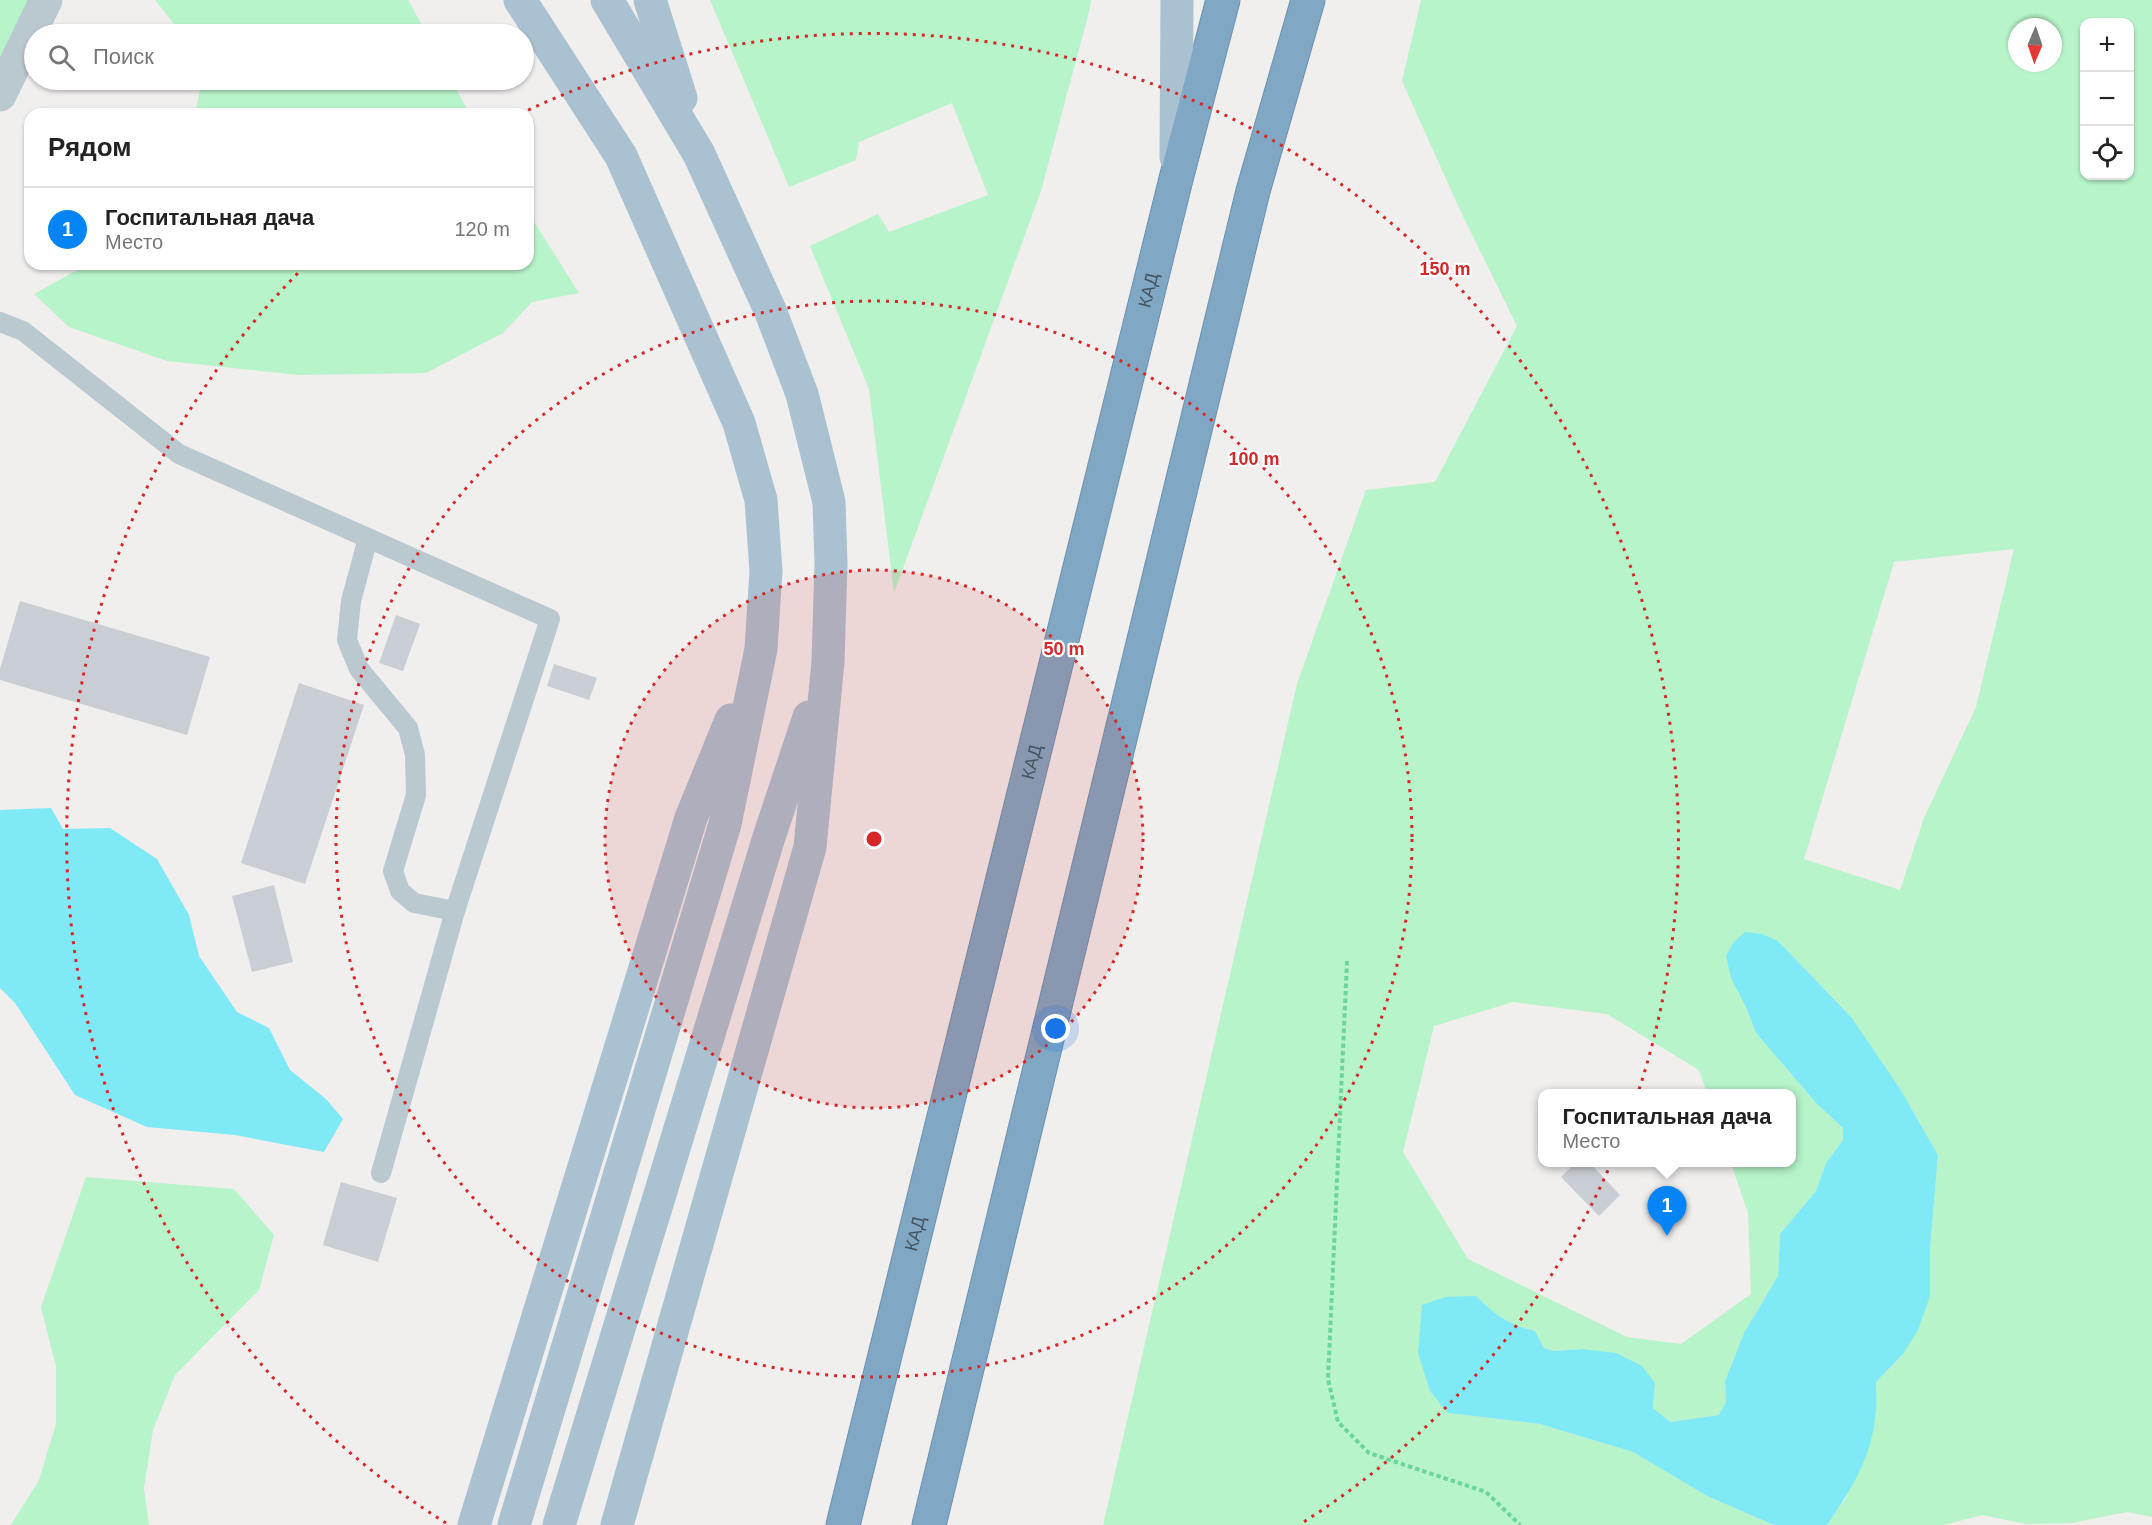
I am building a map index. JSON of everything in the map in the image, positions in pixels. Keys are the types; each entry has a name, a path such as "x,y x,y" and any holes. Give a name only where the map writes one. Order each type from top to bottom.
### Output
{"highway":[{"name":"КАД","path":"843,1525 1176,179 1223,0"},
{"path":"929,1525 1253,191 1308,0"}],"main road":[{"path":"514,1525 725,824 761,649 766,571 761,500 739,423 621,156 520,0"},
{"path":"550,0 565,67"},
{"path":"607,0 699,154 770,310 802,394 828,502 831,563 828,662 810,847 617,1525"},
{"path":"650,0 699,154"},
{"path":"1176,179 1177,0"},
{"path":"474,1525 691,818 761,649"},
{"path":"560,1525 769,837 828,662"}],"street":[{"path":"34,24 46,0"},
{"path":"0,95 24,45"}],"lane":[{"path":"0,322 23,331 179,453 550,620 454,911 381,1173"},
{"path":"368,538 351,601 346,640 358,669 408,728 415,755 416,795 393,872 400,891 414,903 454,911"}],"path":[{"path":"1347,961 1328,1379 1338,1422 1370,1453 1486,1492 1520,1525"}],"green space":[{"path":"0,0 37,0 0,67"},
{"path":"155,0 408,0 421,24 174,24"},
{"path":"710,0 1091,0 1041,191 894,593 869,389 810,246 878,214 889,232 988,195 952,103 859,142 856,160 789,187"},
{"path":"1421,0 2152,0 2152,1517 2127,1512 2072,1523 2026,1524 1982,1515 1944,1525 1827,1525 1846,1498 1875,1420 1876,1382 1903,1354 1930,1296 1930,1249 1938,1155 1899,1087 1852,1018 1778,941 1745,1005 1756,1033 1817,1104 1843,1128 1843,1140 1826,1163 1816,1191 1780,1234 1778,1276 1744,1333 1725,1381 1726,1402 1719,1415 1670,1422 1653,1408 1655,1383 1582,1349 1555,1351 1544,1348 1535,1331 1517,1326 1502,1318 1476,1296 1448,1413 1540,1424 1633,1452 1707,1496 1774,1525 1103,1525 1297,684 1366,490 1435,482 1517,326 1460,210 1402,81","holes":["2014,549 1976,707 1924,818 1900,890 1804,859 1894,562","1513,1002 1607,1014 1699,1070 1706,1089 1796,1089 1796,1167 1732,1167 1748,1213 1751,1294 1681,1344 1627,1337 1468,1259 1403,1152 1434,1026"]},
{"path":"200,90 457,90 467,108 196,108"},
{"path":"534,222 579,293 532,302 503,333 426,373 299,375 167,361 69,327 34,294 77,270 534,270"},
{"path":"86,1177 234,1189 274,1235 259,1290 175,1375 153,1430 144,1488 149,1525 11,1525 39,1480 56,1424 56,1366 41,1307"}],"water":[{"path":"51,808 63,829 110,828 157,859 189,915 199,956 237,1012 269,1028 290,1070 326,1099 343,1119 324,1152 235,1135 147,1127 75,1095 15,1003 0,988 0,810"},
{"path":"1745,932 1762,934 1778,941 1852,1018 1899,1087 1938,1155 1930,1249 1930,1296 1918,1330 1903,1354 1876,1382 1876,1414 1869,1448 1851,1488 1827,1525 1774,1525 1707,1496 1633,1452 1540,1424 1448,1413 1430,1391 1418,1353 1422,1305 1445,1297 1476,1296 1502,1318 1517,1326 1535,1331 1544,1348 1555,1351 1582,1349 1616,1353 1642,1366 1655,1383 1653,1408 1670,1422 1719,1415 1726,1402 1725,1381 1744,1333 1778,1276 1780,1234 1816,1191 1826,1163 1843,1140 1843,1128 1817,1104 1756,1033 1731,978 1726,956 1733,943"}],"building":[{"path":"20,601 210,657 187,735 0,680 0,669"},
{"path":"396,615 420,624 403,671 379,663"},
{"path":"554,664 597,678 589,700 547,686"},
{"path":"299,683 364,705 305,884 241,863"},
{"path":"274,885 293,962 252,972 232,896"},
{"path":"1571,1167 1594,1167 1620,1195 1599,1216 1561,1177"},
{"path":"341,1182 397,1198 378,1262 323,1245"}],"place":[{"name":"Госпитальная дача","path":"1667,1236"}]}
